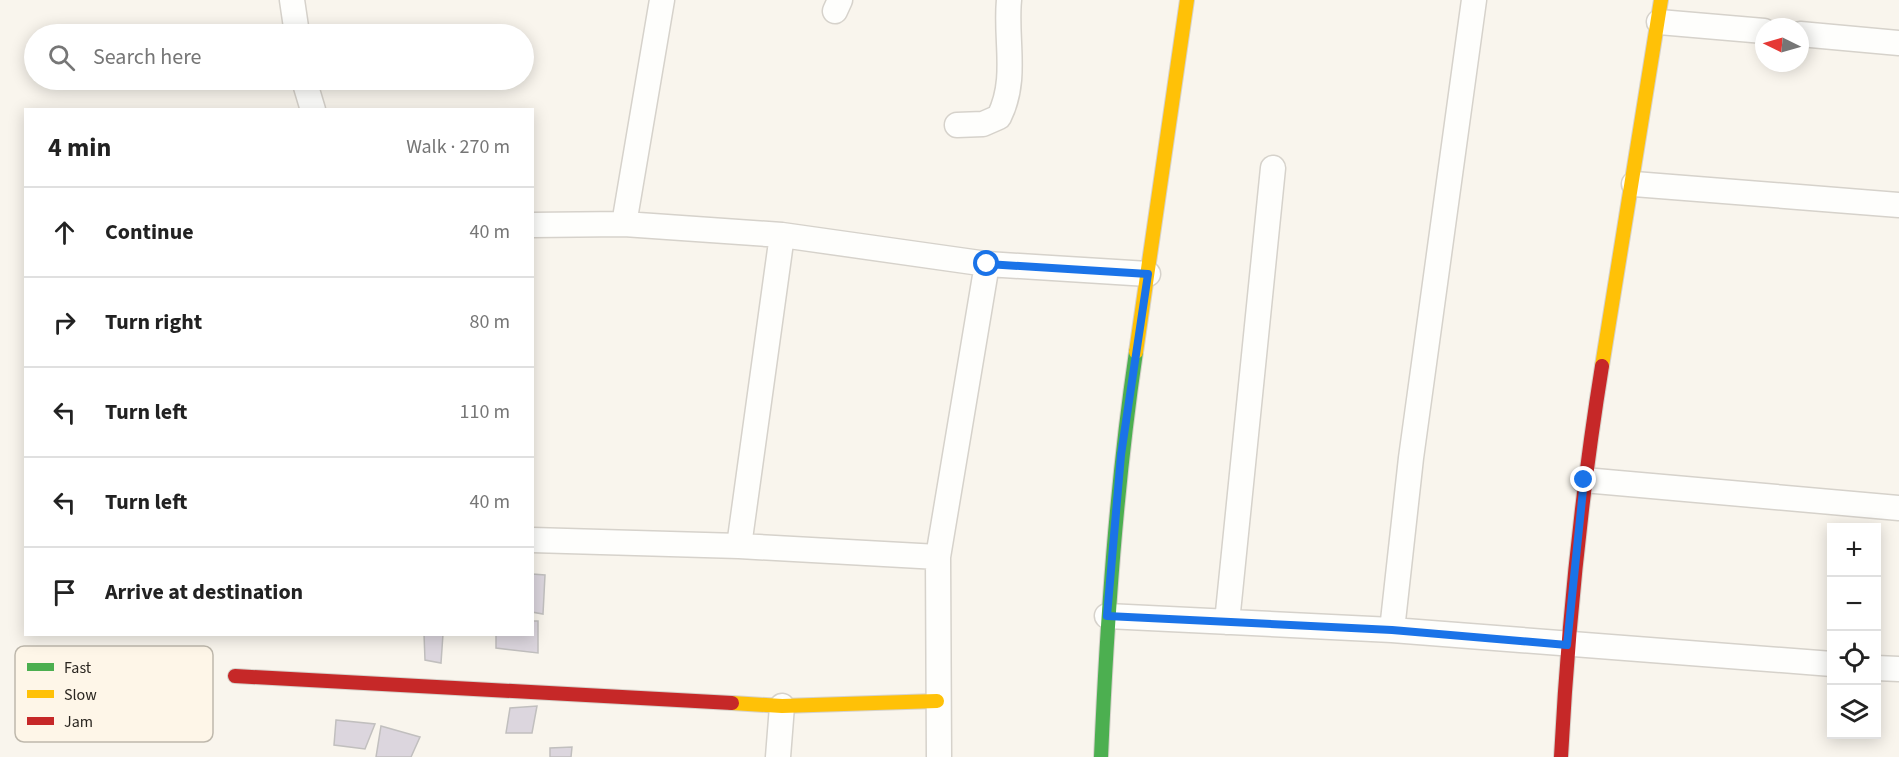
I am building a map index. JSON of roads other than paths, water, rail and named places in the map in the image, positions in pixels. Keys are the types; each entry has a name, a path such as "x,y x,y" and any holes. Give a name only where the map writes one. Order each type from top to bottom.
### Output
{"street":[{"path":"292,0 296,24"},
{"path":"624,224 662,0"},
{"path":"957,125 983,124 999,117 1006,104 1011,66 1007,16 1009,0"},
{"path":"1101,757 1107,616 1121,455 1187,0"},
{"path":"1392,630 1411,459 1474,0"},
{"path":"1561,757 1567,645 1584,480 1634,184 1660,11 1755,29"},
{"path":"1809,35 1899,43"},
{"path":"307,90 312,108"},
{"path":"1227,622 1273,168"},
{"path":"1634,184 1899,205"},
{"path":"534,225 624,224 782,235 987,264 1148,274"},
{"path":"739,546 782,235"},
{"path":"939,757 938,557 987,264"},
{"path":"1584,480 1899,507"},
{"path":"534,539 739,546 938,557"},
{"path":"1107,616 1392,630 1827,664"},
{"path":"1881,668 1899,669"},
{"path":"235,676 782,706 937,701"},
{"path":"778,757 782,706"}]}
